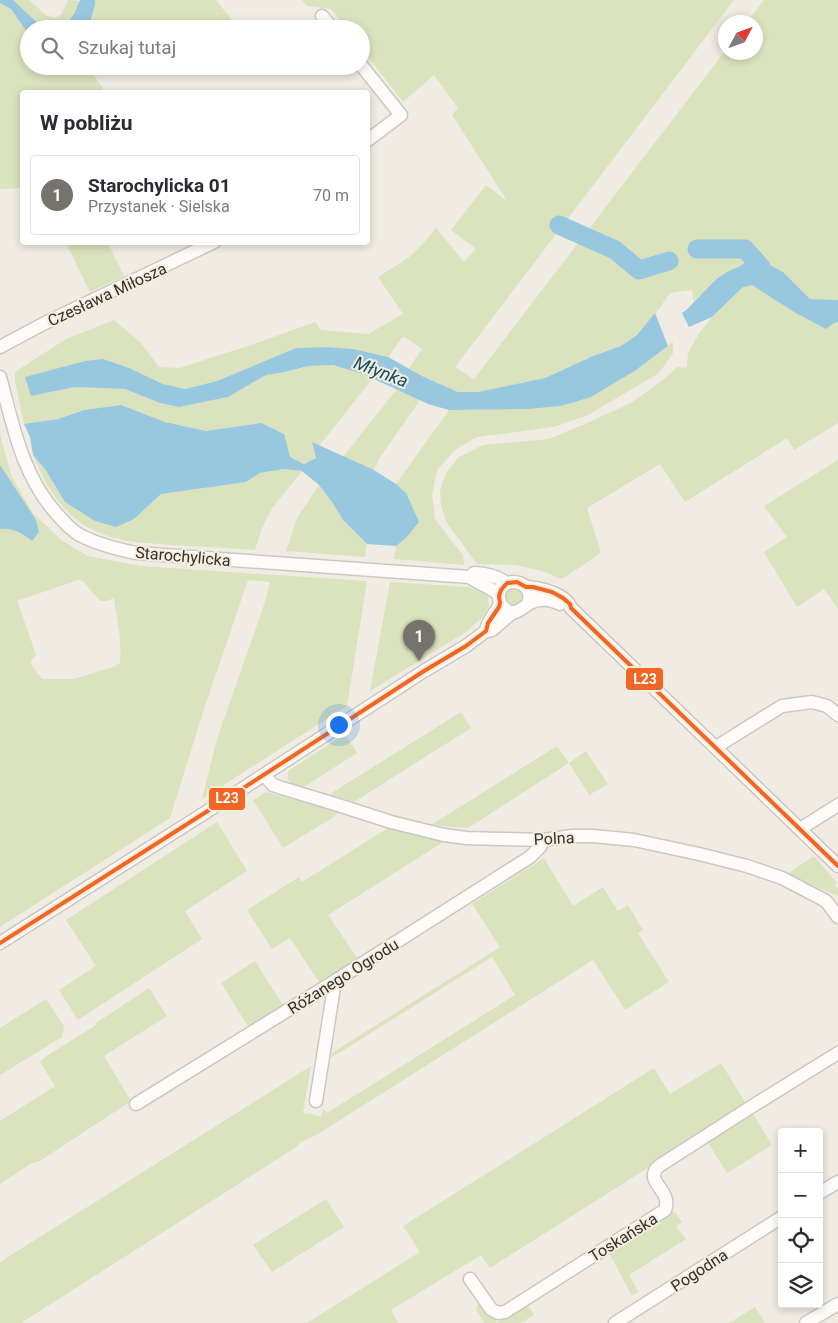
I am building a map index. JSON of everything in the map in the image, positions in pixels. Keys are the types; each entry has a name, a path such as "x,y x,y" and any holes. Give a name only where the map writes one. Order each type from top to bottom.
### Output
{"street":[{"path":"322,16 325,20"},
{"path":"369,75 401,115 370,138"},
{"name":"Czesława Miłosza","path":"0,347 208,245"},
{"name":"Starochylicka","path":"0,377 17,441 36,486 44,500 64,522 77,533 93,542 136,553 470,577 489,587 500,599 506,610 513,612 523,609 536,600 549,600 571,608"},
{"name":"Starochylicka","path":"470,577 474,573 484,574 507,583 517,582 526,587 552,592 563,598 570,604 571,608 838,866"},
{"path":"486,631 488,623 499,607 502,587 507,583"},
{"path":"526,587 529,597 528,604"},
{"path":"0,943 466,646 486,631 494,629 513,612"},
{"path":"716,747 782,706 812,702 826,706 838,715"},
{"name":"Polna","path":"264,774 274,785 282,788 391,822 444,835 466,838 543,840 572,836 592,836 634,840 692,852 739,864 782,878 826,901 838,917"},
{"path":"800,829 838,805"},
{"name":"Różanego Ogrodu","path":"136,1104 530,857 540,847 543,840"},
{"path":"316,1101 335,981"},
{"name":"Toskańska","path":"470,1278 491,1310 498,1313 505,1312 665,1210 667,1205 666,1198 654,1179 655,1169 838,1053"},
{"path":"823,1191 838,1182"},
{"name":"Pogodna","path":"615,1323 780,1218"},
{"path":"806,1323 838,1304"}],"green space":[{"path":"13,0 29,0 47,16 55,18 61,15 68,0 80,1 70,20 34,20"},
{"path":"95,0 216,0 231,19 91,20"},
{"path":"302,0 734,0 723,15 718,15 718,21 455,367 474,379 718,60 763,60 763,15 752,15 764,0 838,0 838,300 810,299 783,272 770,265 762,256 750,257 743,265 716,279 694,303 692,290 670,293 637,335 621,346 593,356 545,378 478,392 458,392 409,368 422,349 403,336 388,357 353,349 326,347 296,348 217,381 185,389 163,384 129,368 31,396 75,387 125,389 160,403 179,407 228,397 266,375 308,366 333,365 373,378 319,446 312,443 316,458 304,464 290,457 283,434 261,423 206,431 165,422 121,405 84,410 58,419 24,424 15,381 15,372 66,339 114,320 141,343 159,367 179,368 315,322 321,330 368,334 403,314 378,277 408,258 436,228 464,262 476,249 451,230 486,185 508,202 452,115 458,108 434,75 403,102 370,60 370,20 340,20 331,9 307,6"},
{"path":"0,3 11,9 20,22 20,75 94,75 104,90 20,90 20,188 0,189"},
{"path":"67,245 109,245 124,276 90,292"},
{"path":"752,285 794,312 834,323 838,322 838,423 794,450 787,438 685,502 660,464 587,508 601,553 562,579 542,571 516,565 477,564 447,523 441,506 440,490 446,473 459,457 483,445 549,439 631,403 663,380 677,367 687,368 688,353 700,332 743,286"},
{"path":"673,342 673,353 659,373 588,415 553,427 477,437 456,449 437,470 432,495 435,519 463,555 464,565 394,559 396,546 406,538 406,493 396,484 449,410 487,410 636,370"},
{"path":"397,389 420,400 379,459 374,470 343,457"},
{"path":"0,434 11,475 32,512 61,540 88,556 141,566 367,581 347,706 202,799 217,739 265,602 270,582 248,580 203,712 170,818 0,927","holes":["78,580 83,581 100,601 114,598 120,638 120,663 74,679 42,679 30,663 36,654 17,601"]},
{"path":"33,455 45,469 65,502 134,519 161,494 246,482 260,473 284,469 302,471 273,507 262,528 255,550 139,542 123,540 94,531 71,515 61,504 45,481"},
{"path":"838,460 838,609 824,589 797,607 764,552 787,537 764,506"},
{"path":"319,485 343,520 367,544 365,557 286,551 297,518"},
{"path":"390,582 468,587 484,592 488,597 489,606 485,615 466,632 370,691"},
{"path":"514,588 522,596 514,604 506,596"},
{"path":"461,712 471,728 354,802 330,794"},
{"path":"345,734 357,753 304,787 291,783 288,780 288,771"},
{"path":"557,746 569,763 468,828 431,825"},
{"path":"586,751 608,784 589,795 569,763"},
{"path":"266,792 339,812 283,848 253,800"},
{"path":"217,822 247,871 185,911 202,939 78,1020 59,990 96,966 66,920"},
{"path":"388,828 445,841 328,915 358,959 319,982 290,938 272,949 247,910 299,877 302,882"},
{"path":"814,856 837,883 835,885 838,889 838,896 787,874"},
{"path":"544,858 573,906 603,887 618,911 628,905 643,930 638,933 669,982 625,1010 593,960 318,1134 299,1143 298,1146 21,1323 0,1323 0,1262 311,1066 303,1113 321,1117 323,1109 327,1113 515,995 492,957 331,1058 332,1053 500,947 472,904"},
{"path":"255,961 283,1005 249,1028 221,983"},
{"path":"149,988 167,1016 104,1056 131,1101 40,1161 32,1163 0,1184 0,1121 55,1086 40,1062"},
{"path":"46,999 64,1026 62,1037 0,1075 0,1028"},
{"path":"721,1063 747,1105 490,1268 481,1255 391,1310 398,1323 307,1323 420,1252 403,1226 654,1068 670,1094"},
{"path":"752,1112 772,1145 727,1173 707,1141"},
{"path":"326,1199 344,1227 272,1272 253,1245"},
{"path":"674,1211 682,1222 676,1227 686,1239 629,1275 638,1292 632,1296 609,1253"},
{"path":"480,1302 497,1323 484,1323 476,1310"},
{"path":"527,1304 534,1315 521,1323 497,1323"},
{"path":"755,1307 765,1323 729,1323"}],"water":[{"path":"0,0 13,0 34,20 20,20 20,22 11,9 0,3"},
{"path":"80,0 95,0 91,20 70,20"},
{"path":"762,256 770,265 783,272 810,299 838,300 838,322 826,329 794,312 752,285 743,287 712,317 689,327 682,313 717,278 742,265 750,257"},
{"name":"Młynka","path":"655,313 668,346 636,370 591,397 561,406 527,409 449,410 428,404 363,374 333,365 308,366 266,375 228,397 179,407 160,403 125,389 75,387 31,396 25,377 85,361 103,359 129,368 163,384 185,389 217,381 296,348 326,347 353,349 388,357 424,377 458,392 478,392 545,378 593,356 621,346 637,335"},
{"path":"121,405 165,422 206,431 261,423 284,434 290,457 304,464 316,458 312,442 374,470 396,484 406,493 419,522 406,538 396,546 367,544 343,520 319,485 302,471 284,469 260,473 246,482 161,494 134,519 116,527 95,521 65,502 45,469 33,455 30,437 24,424 58,419 84,410"},
{"path":"0,465 36,520 39,532 32,541 9,529 0,529"}],"waterway":[{"path":"559,225 615,250 639,270 669,261"},
{"path":"697,249 745,249 761,267"}],"transit line":[{"name":"L23","path":"0,943 466,646 486,631 488,623 499,607 501,590 507,583 517,582 526,587 552,592 570,604 571,608 838,866"}],"place":[{"name":"Starochylicka 01","path":"419,661"}]}
